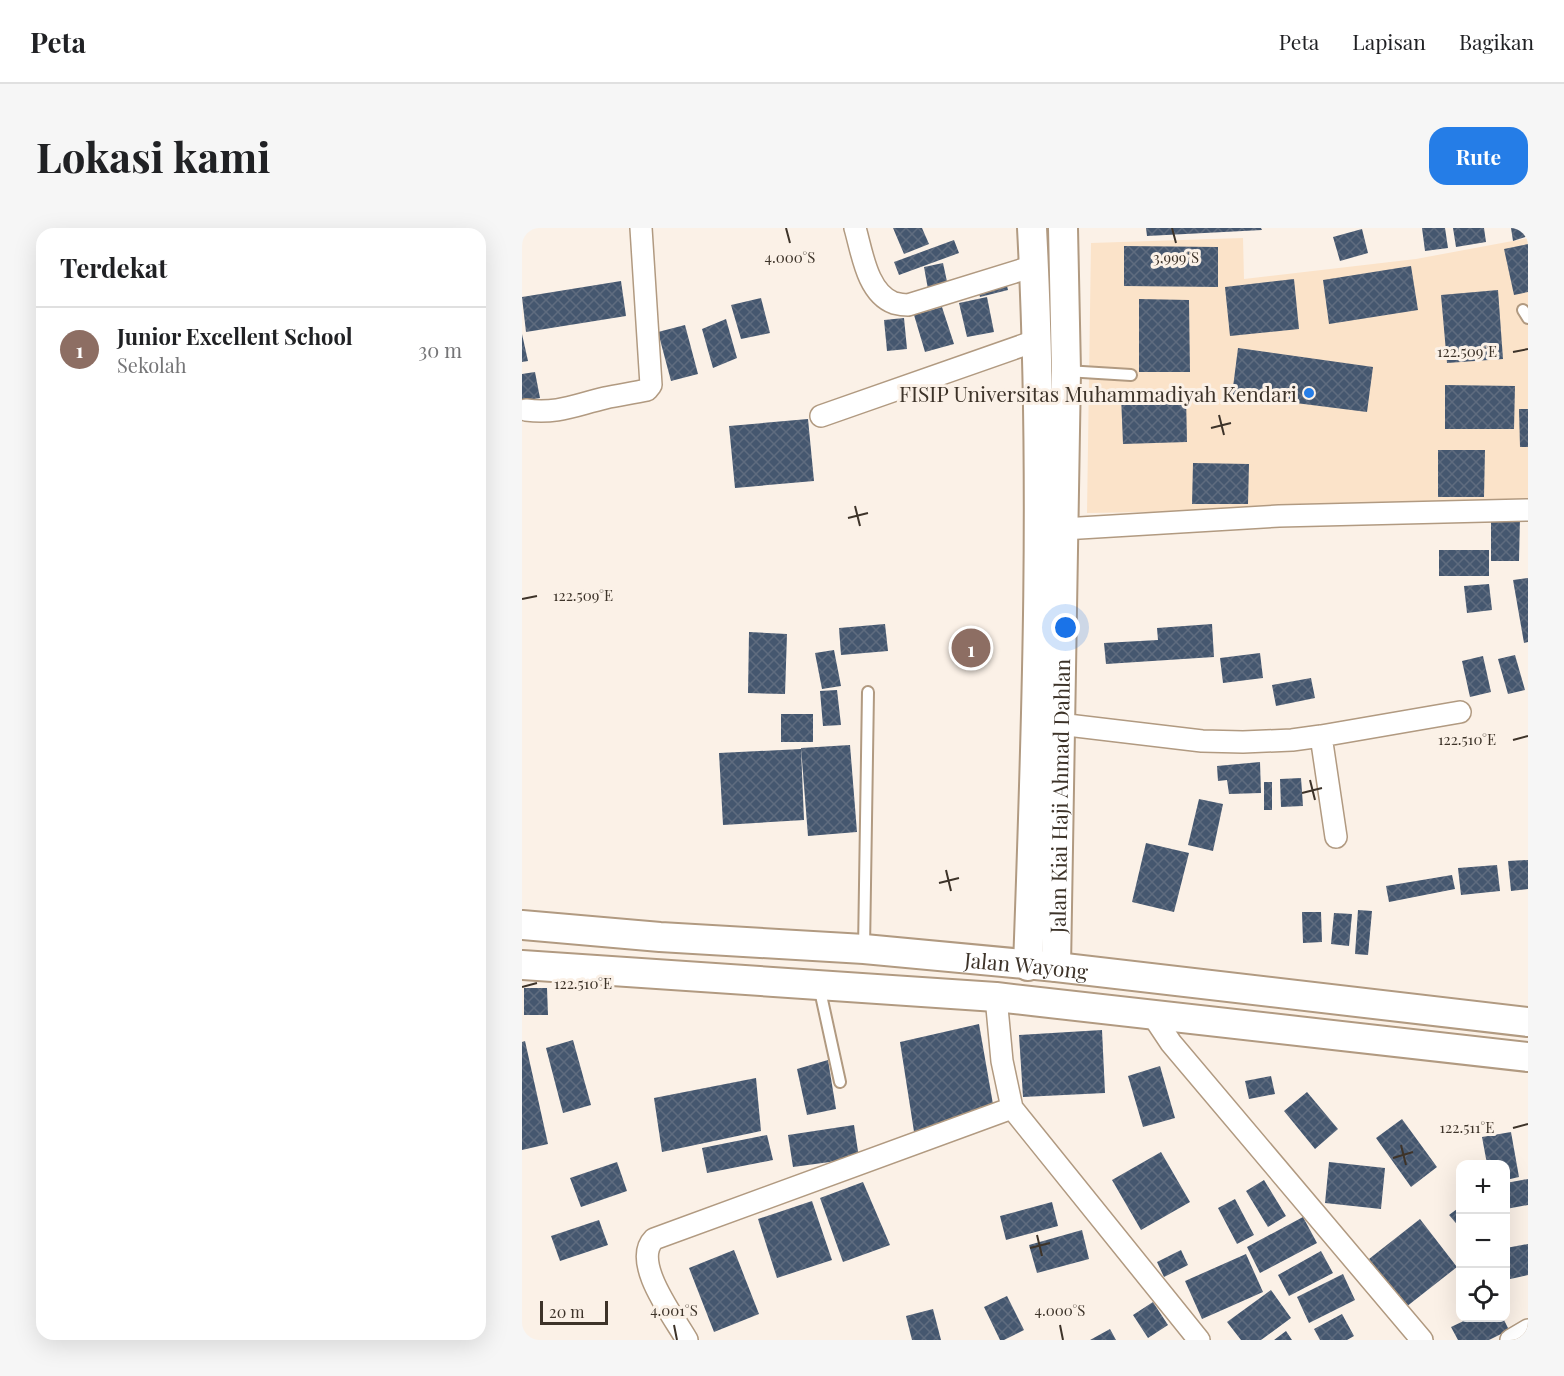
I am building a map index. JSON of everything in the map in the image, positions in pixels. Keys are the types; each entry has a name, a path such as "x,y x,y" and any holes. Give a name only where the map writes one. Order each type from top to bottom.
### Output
{"main road":[{"name":"Jalan Kiai Haji Ahmad Dahlan","path":"1028,956 1033,866 1038,563 1038,340 1032,228"},
{"name":"Jalan Kiai Haji Ahmad Dahlan","path":"1056,958 1066,371 1063,228"},
{"name":"Jalan Wayong","path":"534,926 660,937 864,950 1056,958 1528,1022"},
{"path":"532,966 534,926"},
{"name":"Jalan Wayong","path":"532,966 996,997 1528,1057"}],"street":[{"path":"526,410 545,412 568,408 603,398 647,390 651,385 641,228"},
{"path":"855,228 865,266 874,285 882,296 893,303 908,305 1034,266"},
{"path":"821,416 1038,340"},
{"path":"1063,529 1279,516 1528,510"},
{"path":"1059,724 1202,741 1272,741 1321,736 1460,712"},
{"path":"1321,736 1336,837"},
{"path":"996,997 1002,1060 1012,1108 1200,1340"},
{"path":"1153,1016 1171,1043 1422,1340"},
{"path":"687,1340 650,1275 646,1255 648,1244 654,1239 1012,1108"},
{"path":"1511,1340 1528,1330"}],"lane":[{"path":"1066,371 1131,375"},
{"path":"864,950 868,692"},
{"path":"819,986 840,1082"}],"shaded area":[{"name":"FISIP Universitas Muhammadiyah Kendari","path":"1243,238 1244,279 1416,259 1528,238 1528,506 1087,513 1091,243"}],"building":[{"path":"893,228 922,228 929,244 904,254"},
{"path":"1146,228 1261,228 1262,230 1147,236"},
{"path":"1422,228 1445,228 1448,248 1425,251"},
{"path":"1453,228 1484,228 1486,242 1456,247"},
{"path":"1511,228 1528,228 1528,236 1513,241"},
{"path":"1362,229 1368,253 1340,261 1333,237"},
{"path":"954,240 959,253 899,275 894,262"},
{"path":"1528,244 1528,292 1514,295 1504,249"},
{"path":"1124,246 1218,247 1218,287 1124,286"},
{"path":"943,263 949,291 929,295 924,267"},
{"path":"1411,266 1418,310 1329,324 1323,280"},
{"path":"1005,278 1008,290 980,297 977,285"},
{"path":"1294,279 1299,329 1230,336 1225,287"},
{"path":"621,281 626,316 526,332 522,297"},
{"path":"1498,290 1503,359 1447,363 1441,295"},
{"path":"987,297 994,332 967,337 959,303"},
{"path":"761,298 770,333 741,339 731,305"},
{"path":"1139,299 1189,300 1190,372 1139,372"},
{"path":"942,307 954,344 925,352 914,315"},
{"path":"904,318 907,349 887,351 884,320"},
{"path":"726,319 737,358 713,368 702,329"},
{"path":"685,325 698,374 671,381 658,332"},
{"path":"522,334 528,361 522,362"},
{"path":"1238,348 1373,367 1367,412 1232,395"},
{"path":"535,372 540,398 522,401 522,374"},
{"path":"1445,385 1515,386 1514,429 1445,429"},
{"path":"1186,395 1187,442 1123,444 1121,396"},
{"path":"1519,409 1528,409 1528,447 1520,447"},
{"path":"808,419 814,481 735,488 729,426"},
{"path":"1438,450 1485,450 1484,497 1438,497"},
{"path":"1193,463 1249,464 1248,504 1192,504"},
{"path":"1491,517 1520,517 1519,561 1491,561"},
{"path":"1439,550 1489,550 1489,576 1439,576"},
{"path":"1528,578 1528,642 1524,643 1513,580"},
{"path":"1489,584 1492,610 1467,613 1464,586"},
{"path":"885,624 888,651 841,655 839,628"},
{"path":"1212,624 1214,657 1106,664 1104,643 1158,640 1157,628"},
{"path":"749,632 787,634 785,694 748,693"},
{"path":"834,650 841,686 822,689 815,653"},
{"path":"1260,653 1263,678 1223,683 1220,658"},
{"path":"1515,655 1525,690 1508,694 1498,659"},
{"path":"1483,656 1491,692 1470,697 1462,661"},
{"path":"1311,678 1315,698 1276,706 1272,685"},
{"path":"837,690 841,725 823,726 820,691"},
{"path":"781,714 813,714 813,742 781,742"},
{"path":"850,745 857,832 808,836 801,748"},
{"path":"801,749 804,820 723,825 719,753"},
{"path":"1260,762 1261,793 1229,794 1227,780 1218,781 1217,766"},
{"path":"1301,778 1303,806 1281,807 1280,779"},
{"path":"1264,782 1272,782 1272,810 1264,810"},
{"path":"1199,799 1223,804 1213,851 1188,845"},
{"path":"1146,843 1189,853 1174,912 1132,902"},
{"path":"1528,860 1528,889 1511,891 1508,861"},
{"path":"1497,865 1500,891 1461,895 1458,868"},
{"path":"1452,875 1455,889 1389,902 1386,886"},
{"path":"1358,910 1372,911 1368,955 1355,954"},
{"path":"1302,912 1321,912 1322,942 1303,943"},
{"path":"1334,913 1352,914 1349,946 1331,944"},
{"path":"524,988 547,988 548,1015 524,1015"},
{"path":"979,1024 994,1110 915,1138 900,1042"},
{"path":"1102,1030 1105,1093 1023,1097 1019,1035"},
{"path":"573,1040 591,1105 563,1113 546,1048"},
{"path":"525,1041 548,1144 522,1150 522,1042"},
{"path":"828,1060 836,1109 807,1115 797,1069"},
{"path":"1160,1066 1175,1118 1143,1127 1128,1076"},
{"path":"1271,1076 1275,1094 1249,1099 1245,1081"},
{"path":"756,1078 761,1131 662,1152 654,1098"},
{"path":"1307,1092 1338,1129 1315,1149 1284,1111"},
{"path":"1402,1119 1437,1167 1411,1187 1376,1138"},
{"path":"854,1125 859,1158 793,1167 788,1135"},
{"path":"1511,1132 1519,1177 1510,1179 1510,1160 1486,1160 1482,1137"},
{"path":"767,1135 773,1160 707,1173 702,1148"},
{"path":"1161,1152 1190,1202 1141,1230 1112,1180"},
{"path":"617,1162 627,1191 581,1207 570,1178"},
{"path":"1329,1162 1385,1168 1381,1209 1325,1203"},
{"path":"1528,1179 1528,1205 1510,1208 1510,1182"},
{"path":"1264,1180 1286,1216 1268,1227 1246,1191"},
{"path":"863,1182 890,1245 843,1262 820,1198"},
{"path":"1235,1199 1254,1235 1237,1244 1218,1208"},
{"path":"812,1201 832,1260 777,1278 758,1219"},
{"path":"1052,1202 1058,1226 1006,1240 1000,1216"},
{"path":"1456,1210 1456,1223 1449,1215"},
{"path":"1303,1217 1317,1243 1260,1273 1247,1247"},
{"path":"1420,1219 1456,1268 1406,1307 1369,1259"},
{"path":"599,1220 608,1245 560,1261 551,1236"},
{"path":"1082,1230 1089,1259 1037,1273 1029,1245"},
{"path":"1528,1244 1528,1275 1510,1279 1510,1247"},
{"path":"734,1250 759,1314 714,1332 689,1268"},
{"path":"1181,1250 1188,1265 1164,1277 1157,1262"},
{"path":"1321,1251 1333,1273 1289,1296 1278,1275"},
{"path":"1246,1254 1263,1292 1202,1319 1185,1281"},
{"path":"1343,1274 1355,1300 1309,1323 1297,1297"},
{"path":"1271,1290 1291,1318 1261,1340 1241,1340 1227,1322"},
{"path":"1007,1296 1024,1330 1000,1340 984,1307"},
{"path":"1153,1302 1168,1325 1148,1338 1133,1315"},
{"path":"933,1309 941,1340 912,1340 906,1316"},
{"path":"1342,1314 1354,1336 1347,1340 1320,1340 1314,1329"},
{"path":"1462,1322 1505,1322 1509,1330 1489,1340 1458,1340 1451,1327"},
{"path":"1110,1329 1116,1340 1090,1340"},
{"path":"1286,1331 1292,1340 1274,1340"}],"place":[{"name":"FISIP Universitas Muhammadiyah Kendari","path":"1309,393"},
{"name":"Junior Excellent School","path":"971,648"}]}
